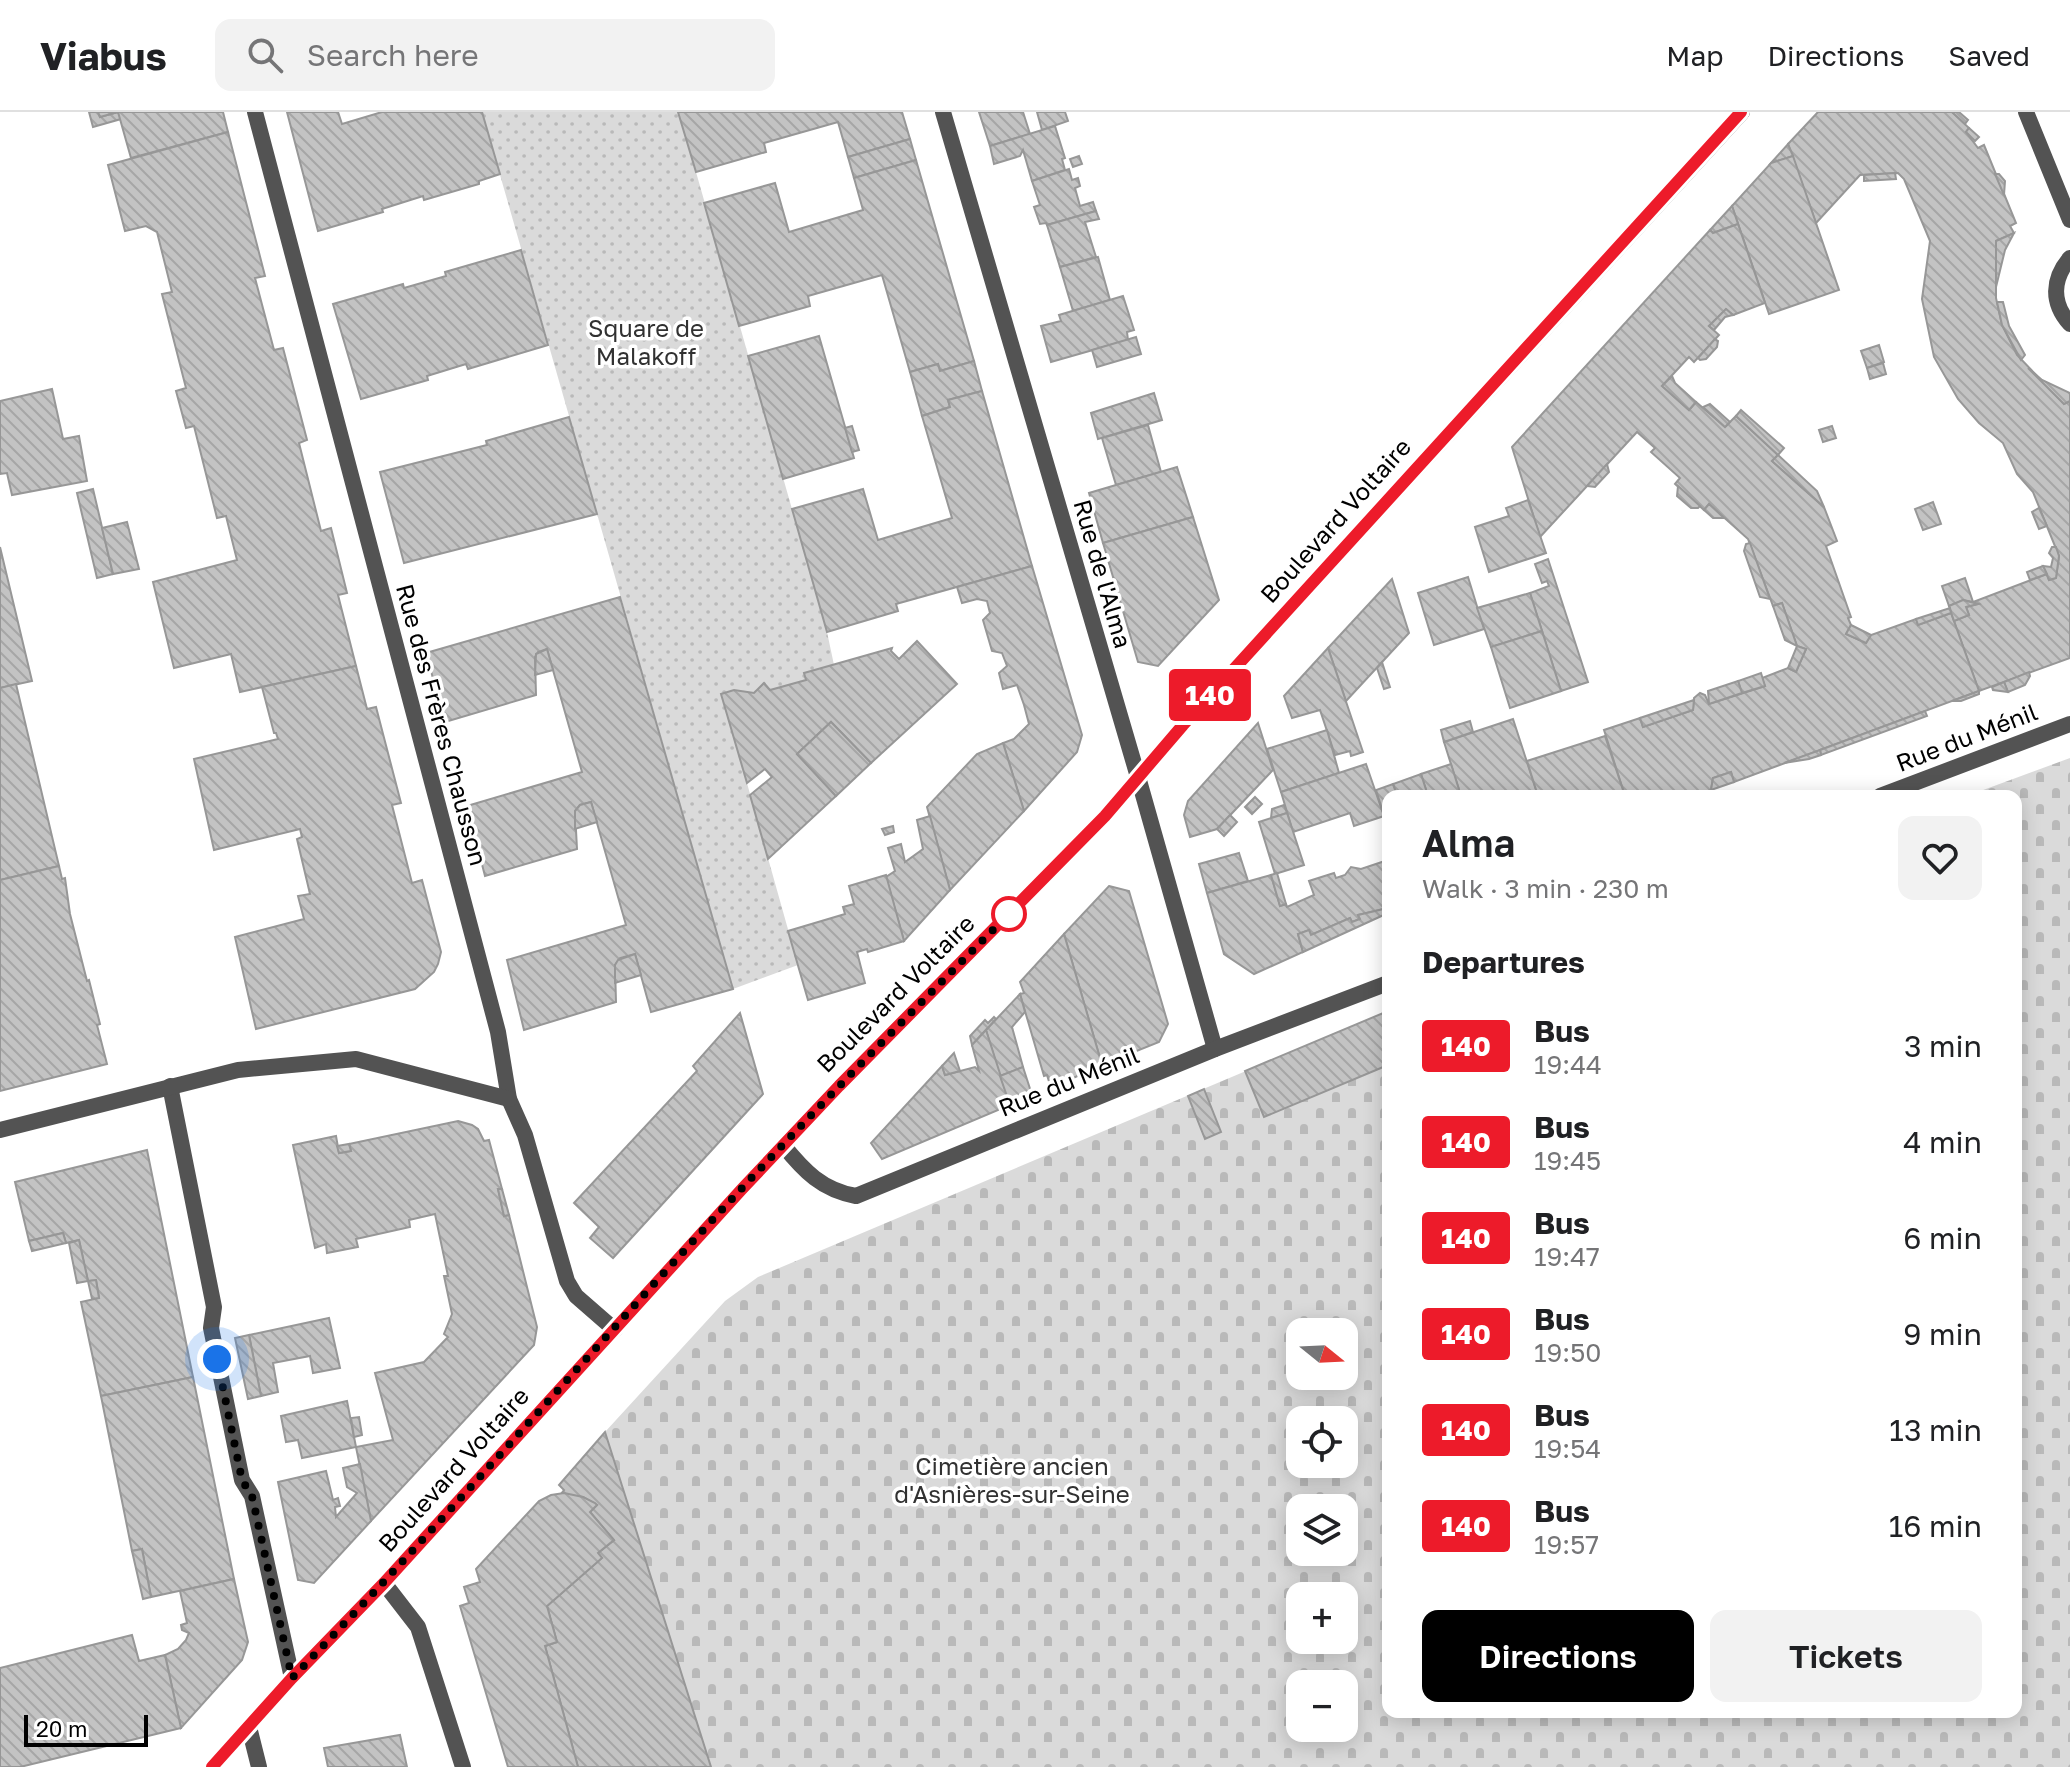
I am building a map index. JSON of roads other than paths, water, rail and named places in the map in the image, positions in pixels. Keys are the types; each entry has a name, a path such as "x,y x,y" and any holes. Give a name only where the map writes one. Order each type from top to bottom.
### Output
{"main road":[{"name":"Boulevard Voltaire","path":"212,1767 783,1145 1105,816 1183,725 1742,112"}],"street":[{"name":"Rue des Frères Chausson","path":"255,112 498,1032 509,1099 525,1135 567,1281 576,1296 615,1330"},
{"name":"Rue de l'Alma","path":"943,112 1215,1049"},
{"path":"2026,112 2070,220"},
{"path":"2070,258 2060,270 2056,299 2062,315 2070,324"},
{"name":"Rue du Ménil","path":"1896,790 2070,724"},
{"name":"Rue du Ménil","path":"783,1145 802,1169 823,1186 856,1196 1215,1049 1382,985"},
{"path":"0,1130 238,1070 356,1059 509,1099"},
{"path":"170,1086 214,1307 211,1328 242,1480 252,1496 292,1678"},
{"path":"384,1583 418,1627 463,1767"},
{"path":"249,1727 259,1767"}],"park label":[{"name":"Square de Malakoff","path":"646,343"},
{"name":"Cimetière ancien d'Asnières-sur-Seine","path":"1012,1481"}]}
